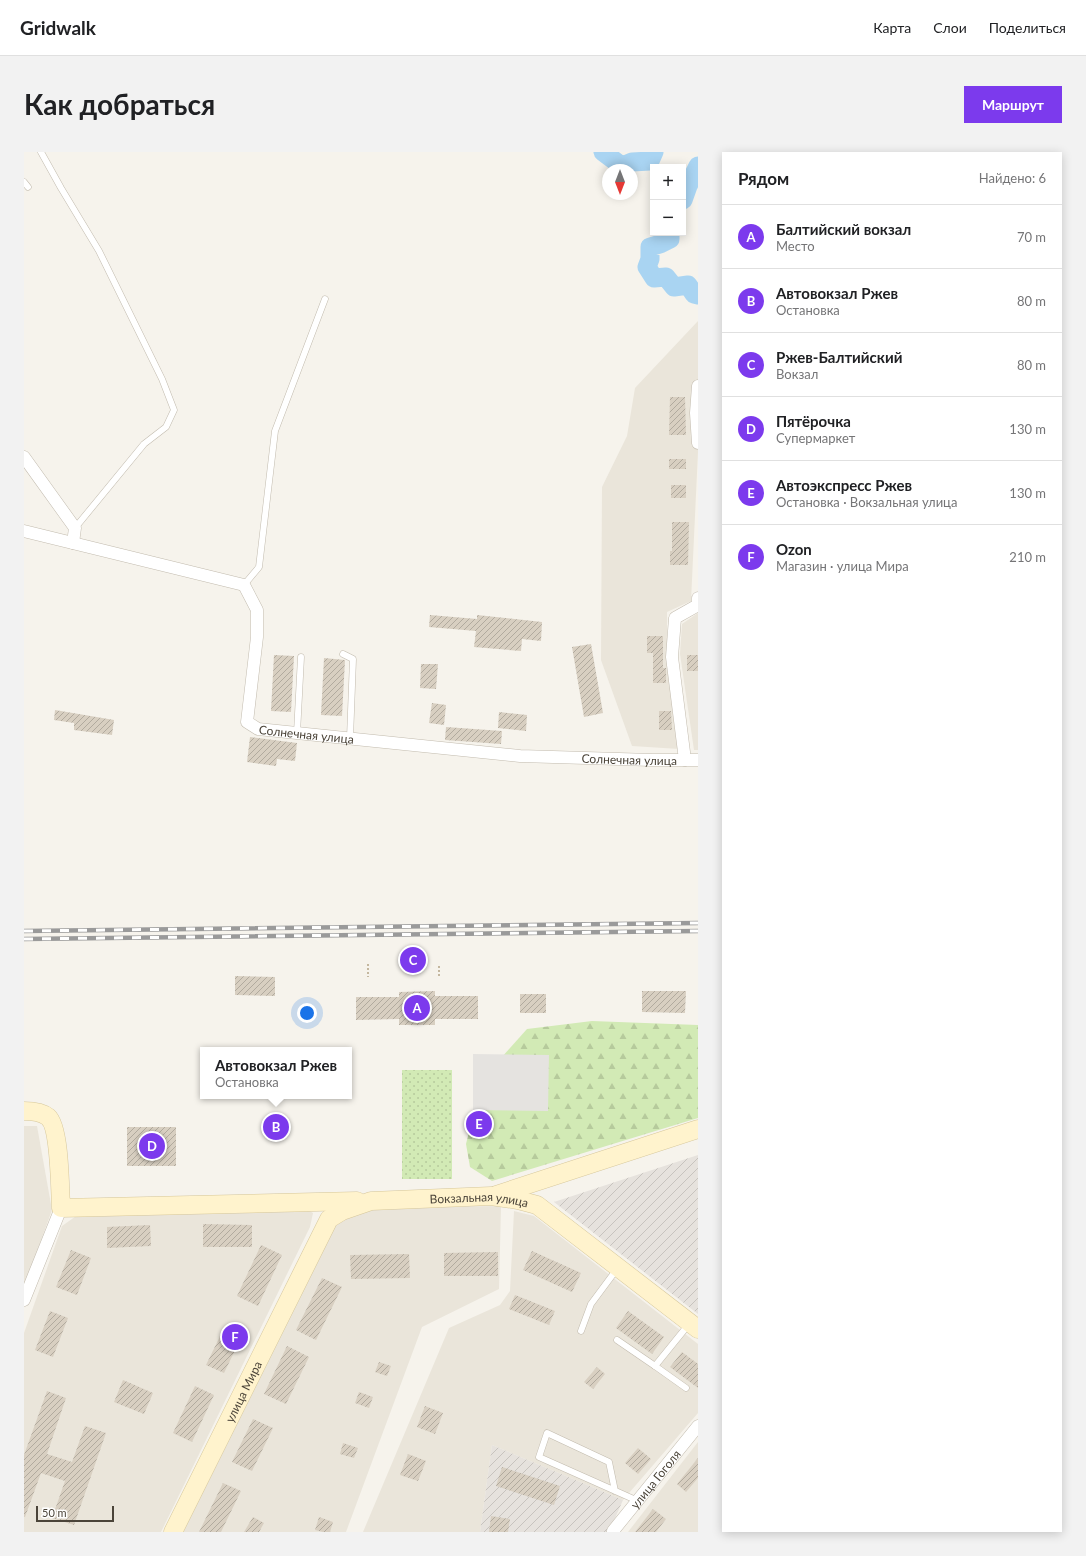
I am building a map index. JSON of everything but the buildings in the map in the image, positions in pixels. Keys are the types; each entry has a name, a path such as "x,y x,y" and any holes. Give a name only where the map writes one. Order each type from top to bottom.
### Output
{"street":[{"path":"698,386 696,413 698,443"},
{"path":"24,457 75,528 73,543"},
{"path":"24,531 244,585"},
{"name":"Солнечная улица","path":"244,585 257,610 257,637 247,722 258,729 520,756 698,760"},
{"path":"685,760 672,657 675,618 698,605 698,598"},
{"path":"24,1111 41,1114 52,1122 58,1148 61,1208 24,1300"},
{"path":"491,1196 698,1129"},
{"name":"Вокзальная улица","path":"313,1250 328,1218 342,1211 371,1201 491,1196 518,1200 537,1205 694,1326"},
{"path":"61,1208 371,1201"},
{"path":"304,1202 314,1207 318,1211 321,1221 313,1250"},
{"name":"улица Мира","path":"173,1532 313,1250"},
{"name":"улица Гоголя","path":"613,1532 698,1426"}],"lane":[{"path":"41,152 99,251 162,378 174,410 166,427 144,444 75,528"},
{"path":"24,182 28,187"},
{"path":"244,585 259,567 275,431 325,299"},
{"path":"343,654 353,659 350,738"},
{"path":"297,733 301,657"},
{"path":"581,1331 591,1304 618,1268"},
{"path":"655,1366 694,1326"},
{"path":"617,1340 686,1388"},
{"path":"615,1491 610,1462 547,1433 539,1457 615,1491 638,1501"}],"path":[{"path":"368,964 368,976"},
{"path":"439,964 439,976"}],"shaded area":[{"path":"698,321 698,452 691,601 667,612 667,659 679,749 632,746 601,660 602,487 627,436 635,388"},
{"path":"698,613 698,750 694,750 680,654 682,624"},
{"path":"473,1054 549,1055 548,1111 473,1110"},
{"path":"24,1126 37,1126 52,1210 24,1287"},
{"path":"698,1155 698,1314 554,1202"},
{"path":"501,1206 499,1289 422,1327 346,1532 182,1532 329,1228 339,1220 365,1210 396,1207"},
{"path":"306,1209 313,1213 310,1227 161,1532 24,1532 24,1333 62,1226 79,1214"},
{"path":"514,1211 534,1216 698,1344 698,1413 623,1500 492,1445 480,1532 363,1532 449,1328 500,1305 510,1291"},
{"path":"698,1442 698,1532 628,1532"},
{"path":"492,1445 623,1500 609,1532 480,1532"}],"green space":[{"path":"592,1021 698,1025 698,1118 492,1181 470,1167 466,1144 473,1116 487,1080 501,1058 527,1029"},
{"path":"402,1070 452,1070 452,1179 402,1179"}],"waterway":[{"path":"603,152 619,164 625,165 632,162 650,161 654,152"},
{"path":"686,192 698,166"},
{"path":"670,236 670,239 650,247 650,259 647,267 654,278 666,277 674,287 688,285 694,294 698,295"}],"railway":[{"path":"24,931 698,923"},
{"path":"24,939 698,931"}],"place":[{"name":"Ржев-Балтийский","path":"413,960"},
{"name":"Балтийский вокзал","path":"417,1008"},
{"name":"Автоэкспресс Ржев","path":"479,1124"},
{"name":"Автовокзал Ржев","path":"276,1127"},
{"name":"Пятёрочка","path":"152,1146"},
{"name":"Ozon","path":"235,1337"}]}
